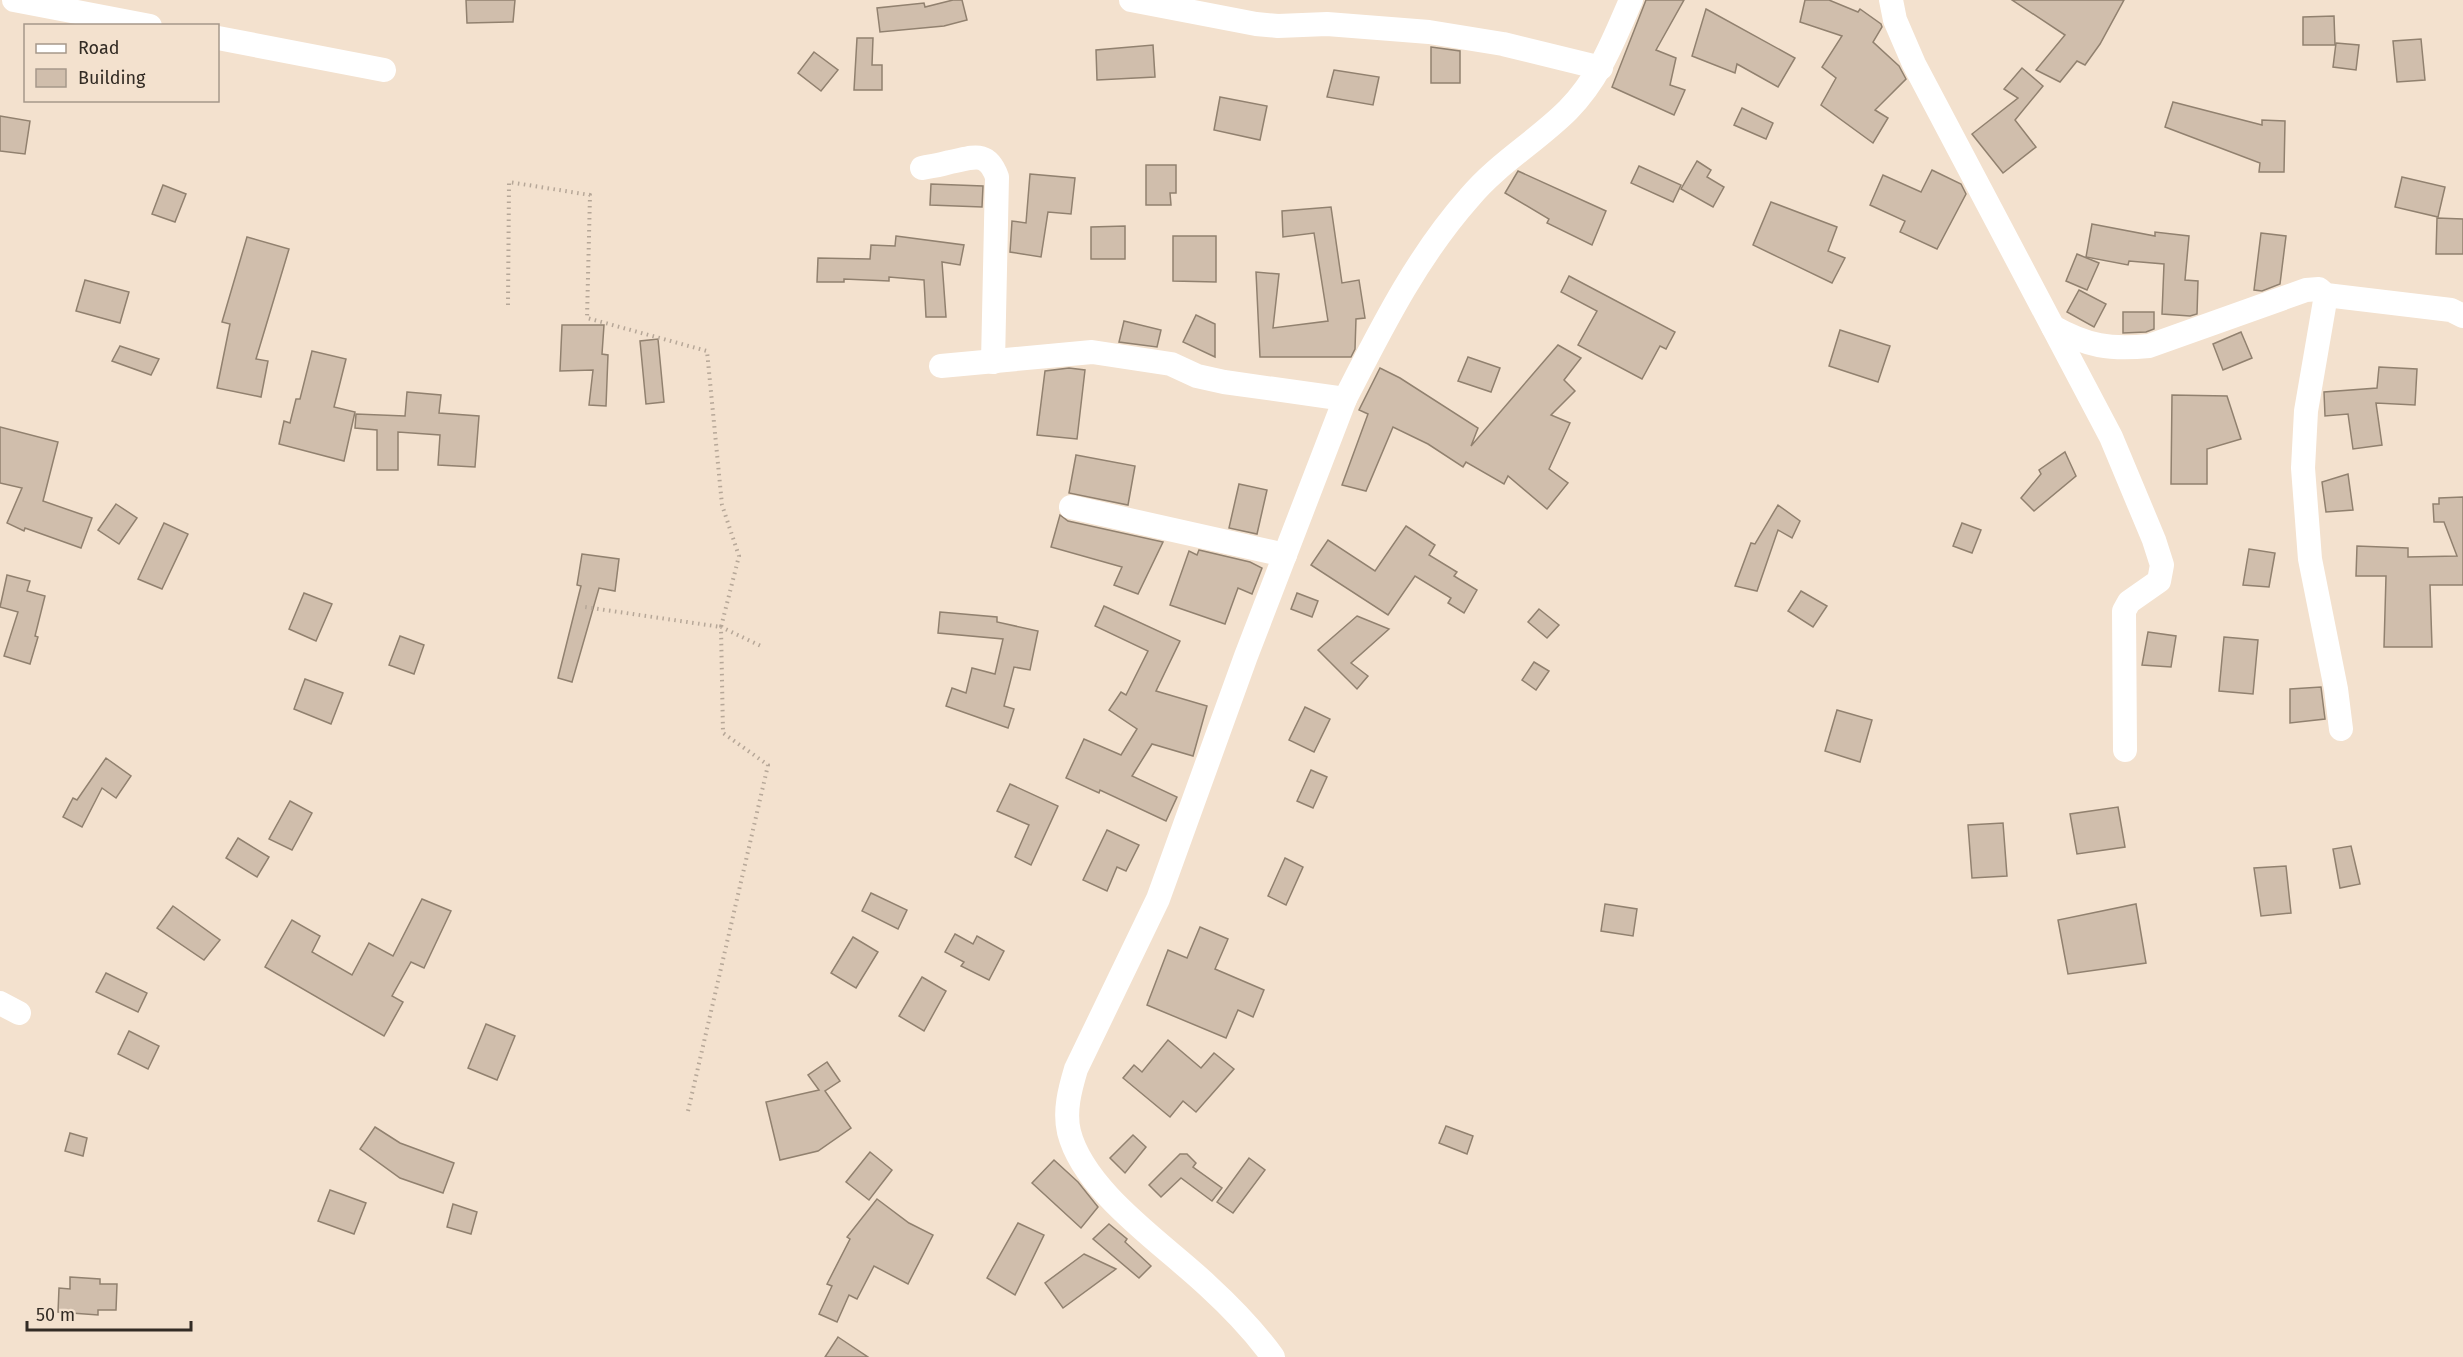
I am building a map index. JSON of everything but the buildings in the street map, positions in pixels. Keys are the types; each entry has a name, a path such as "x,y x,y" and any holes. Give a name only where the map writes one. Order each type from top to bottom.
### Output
{"street":[{"path":"14,0 140,24"},
{"path":"1131,0 1257,24 1327,24 1450,35 1503,44 1601,68"},
{"path":"1273,1357 1254,1332 1208,1286 1146,1234 1086,1170 1069,1131 1068,1094 1076,1069 1158,899 1246,656 1345,399 1401,292 1435,239 1470,195 1569,110 1601,68 1631,0"},
{"path":"1891,0 1895,20 1914,64 2111,437 2154,540 2162,565 2159,581 2129,602 2124,611 2125,750"},
{"path":"219,38 384,70"},
{"path":"922,168 971,156 985,159 994,169 997,177 993,362"},
{"path":"2053,327 2079,341 2103,346 2126,349 2149,346 2310,288 2319,289 2326,295 2451,310 2463,316"},
{"path":"2326,295 2306,411 2303,468 2310,559 2336,689 2341,729"},
{"path":"941,366 1092,352 1144,358 1171,364 1197,376 1224,382 1345,399"},
{"path":"1071,507 1285,555"}],"path":[{"path":"508,305 509,182 590,195 587,318 707,351 722,505 739,556 721,627 723,733 768,765 688,1111"},
{"path":"585,607 721,627 763,647"}]}
